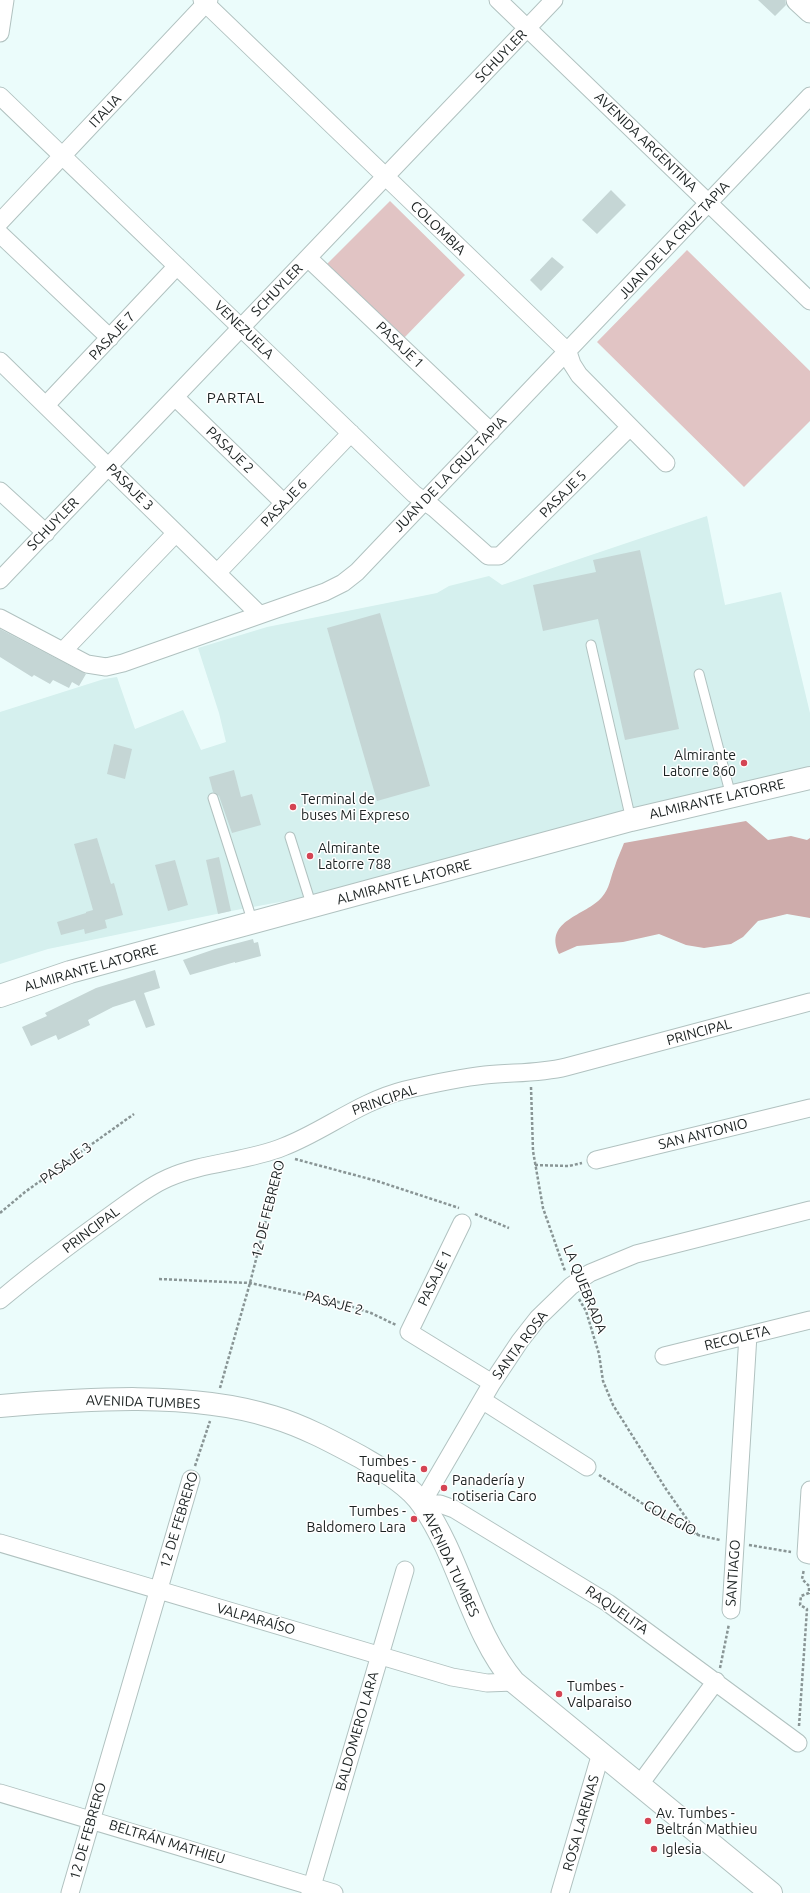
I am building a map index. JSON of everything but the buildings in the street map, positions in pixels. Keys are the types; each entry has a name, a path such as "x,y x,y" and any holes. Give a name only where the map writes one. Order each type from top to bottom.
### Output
{"main road":[{"name":"ALMIRANTE LATORRE","path":"0,996 70,972 631,820 810,778"},
{"name":"AVENIDA TUMBES","path":"0,1406 71,1400 157,1400 215,1405 273,1416 319,1435 386,1473 411,1492 422,1503 459,1574 486,1639 502,1668 514,1682 771,1893"}],"street":[{"path":"0,33 5,0"},
{"name":"AVENIDA ARGENTINA","path":"498,0 810,301"},
{"name":"SCHUYLER","path":"0,580 554,0"},
{"path":"797,0 810,12"},
{"name":"ITALIA","path":"0,222 206,1"},
{"name":"COLOMBIA","path":"206,1 385,177 568,352 572,364 579,375 666,463"},
{"name":"VENEZUELA","path":"0,96 414,494 434,508 484,553 494,557"},
{"name":"JUAN DE LA CRUZ TAPIA","path":"0,618 87,664 106,667 131,660 325,592 343,583 357,572 568,352 810,96"},
{"path":"0,234 110,338"},
{"name":"PASAJE 1","path":"308,258 491,432"},
{"name":"PASAJE 7","path":"46,405 177,266"},
{"name":"PASAJE 3","path":"0,361 259,614"},
{"name":"PASAJE 2","path":"175,397 284,503"},
{"name":"PASAJE 5","path":"494,557 503,553 630,427"},
{"name":"PASAJE 6","path":"217,573 351,433"},
{"path":"0,492 46,533"},
{"path":"63,651 176,533"},
{"name":"PRINCIPAL","path":"0,1300 84,1234 146,1190 166,1178 192,1170 251,1158 284,1147 348,1112 403,1091 486,1075 530,1074 566,1067 810,1002"},
{"name":"SAN ANTONIO","path":"596,1160 810,1108"},
{"name":"SANTA ROSA","path":"422,1503 492,1383 520,1341 538,1318 571,1286 590,1273 636,1254 810,1210"},
{"name":"PASAJE 1","path":"409,1332 465,1215"},
{"name":"RECOLETA","path":"664,1356 810,1320"},
{"path":"409,1332 492,1383"},
{"name":"SANTIAGO","path":"731,1610 748,1335"},
{"path":"482,1400 587,1467"},
{"name":"12 DE FEBRERO","path":"70,1893 191,1478"},
{"path":"808,1555 810,1490"},
{"name":"RAQUELITA","path":"422,1503 440,1504 454,1510 570,1578 608,1603 798,1743"},
{"name":"VALPARAÍSO","path":"0,1543 469,1680 500,1683 514,1682"},
{"name":"BALDOMERO LARA","path":"311,1890 404,1570"},
{"path":"640,1784 716,1682"},
{"name":"ROSA LARENAS","path":"560,1893 601,1753"},
{"name":"BELTRÁN MATHIEU","path":"0,1793 91,1819 311,1890 334,1893"}],"lane":[{"path":"591,645 631,820"},
{"path":"699,674 731,796"},
{"path":"213,798 253,923"},
{"path":"290,837 312,907"}],"path":[{"name":"LA QUEBRADA","path":"530,1074 533,1151 543,1208 571,1286 586,1311 599,1354 603,1381 613,1404 666,1489 698,1535"},
{"name":"PASAJE 3","path":"0,1213 26,1192 134,1114"},
{"path":"284,1147 296,1160 377,1181 465,1215 509,1228"},
{"name":"12 DE FEBRERO","path":"191,1478 215,1405 250,1283 284,1147"},
{"path":"535,1165 569,1166 596,1160"},
{"name":"PASAJE 2","path":"159,1279 250,1283 338,1302 371,1313 409,1332"},
{"name":"COLEGIO","path":"587,1467 663,1517 698,1535 735,1543 808,1555"},
{"path":"798,1743 807,1609 800,1605 801,1596 809,1593 809,1586 802,1579 808,1555"},
{"name":"SANTIAGO","path":"716,1682 726,1647 731,1610"}],"shaded area":[{"path":"390,201 465,275 403,339 327,264"},
{"path":"687,250 810,371 810,421 744,487 597,342"},
{"path":"707,516 725,605 781,592 810,713 810,776 356,888 231,911 48,949 0,964 0,712 104,679 117,677 135,729 183,710 201,750 226,742 219,713 198,648 267,627 437,593 449,586 489,576 502,585"},
{"path":"746,821 768,840 791,836 807,840 810,838 810,918 787,914 758,921 743,937 731,944 704,948 686,945 659,934 623,942 577,946 559,954 556,943 557,933 561,926 568,920 595,904 605,894 624,843"}],"place":[{"name":"Almirante Latorre 860","path":"744,763"},
{"name":"Terminal de buses Mi Expreso","path":"293,807"},
{"name":"Almirante Latorre 788","path":"310,856"},
{"name":"Tumbes - Raquelita","path":"424,1469"},
{"name":"Panadería y rotiseria Caro","path":"444,1488"},
{"name":"Tumbes - Baldomero Lara","path":"414,1519"},
{"name":"Tumbes - Valparaiso","path":"559,1694"},
{"name":"Av. Tumbes - Beltrán Mathieu","path":"648,1821"},
{"name":"Iglesia","path":"654,1849"}],"district":[{"name":"PARTAL","path":"236,398"}]}
